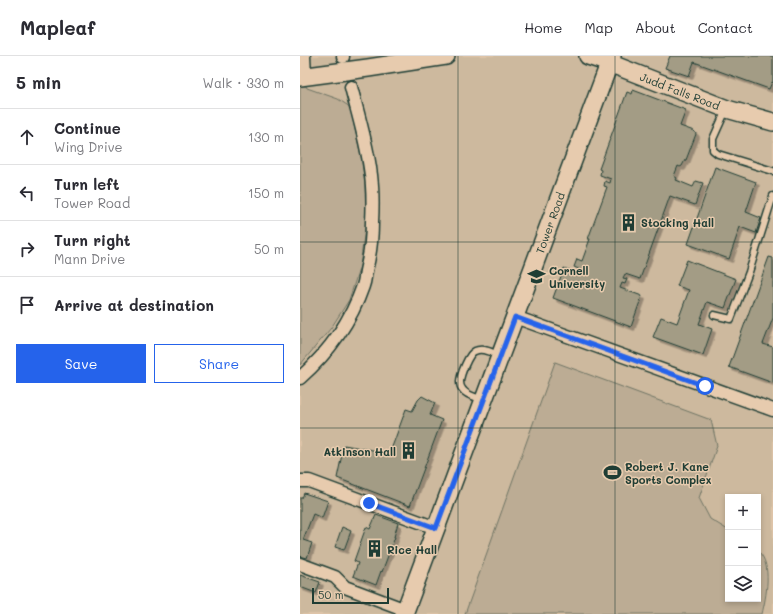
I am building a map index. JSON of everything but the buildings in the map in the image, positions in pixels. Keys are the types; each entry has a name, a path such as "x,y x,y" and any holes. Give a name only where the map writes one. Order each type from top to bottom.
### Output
{"street":[{"path":"304,56 303,76 446,56"},
{"name":"Judd Falls Road","path":"588,56 610,60 727,109 773,122"},
{"name":"Tower Road","path":"405,612 610,60"},
{"path":"300,378 316,362 346,323 364,284 370,252 373,203 370,169 365,142 351,87"},
{"path":"515,317 773,410"},
{"path":"300,481 309,481 436,528"},
{"path":"300,564 335,577 346,587 405,612"}],"lane":[{"path":"727,109 713,139 713,150 718,154 773,170"},
{"path":"714,315 731,319 749,272 773,196"},
{"path":"484,400 464,392 460,386 460,380 468,358 474,351 481,350 501,356"}],"shaded area":[{"name":"Cornell University","path":"300,56 773,56 773,614 300,614"},
{"path":"300,86 306,86 307,88 338,99 350,107 361,156 365,185 366,220 360,266 349,300 331,328 300,365"},
{"name":"Robert J. Kane Sports Complex","path":"555,362 711,420 717,446 699,498 710,519 725,528 725,602 761,602 761,555 766,564 767,572 765,599 762,614 465,614"}],"place":[{"name":"Stocking Hall","path":"628,222"},
{"name":"Cornell University","path":"536,276"},
{"name":"Atkinson Hall","path":"409,451"},
{"name":"Robert J. Kane Sports Complex","path":"612,472"},
{"name":"Rice Hall","path":"374,549"}],"route":[{"path":"369,503 436,528 515,317 705,386"}]}
